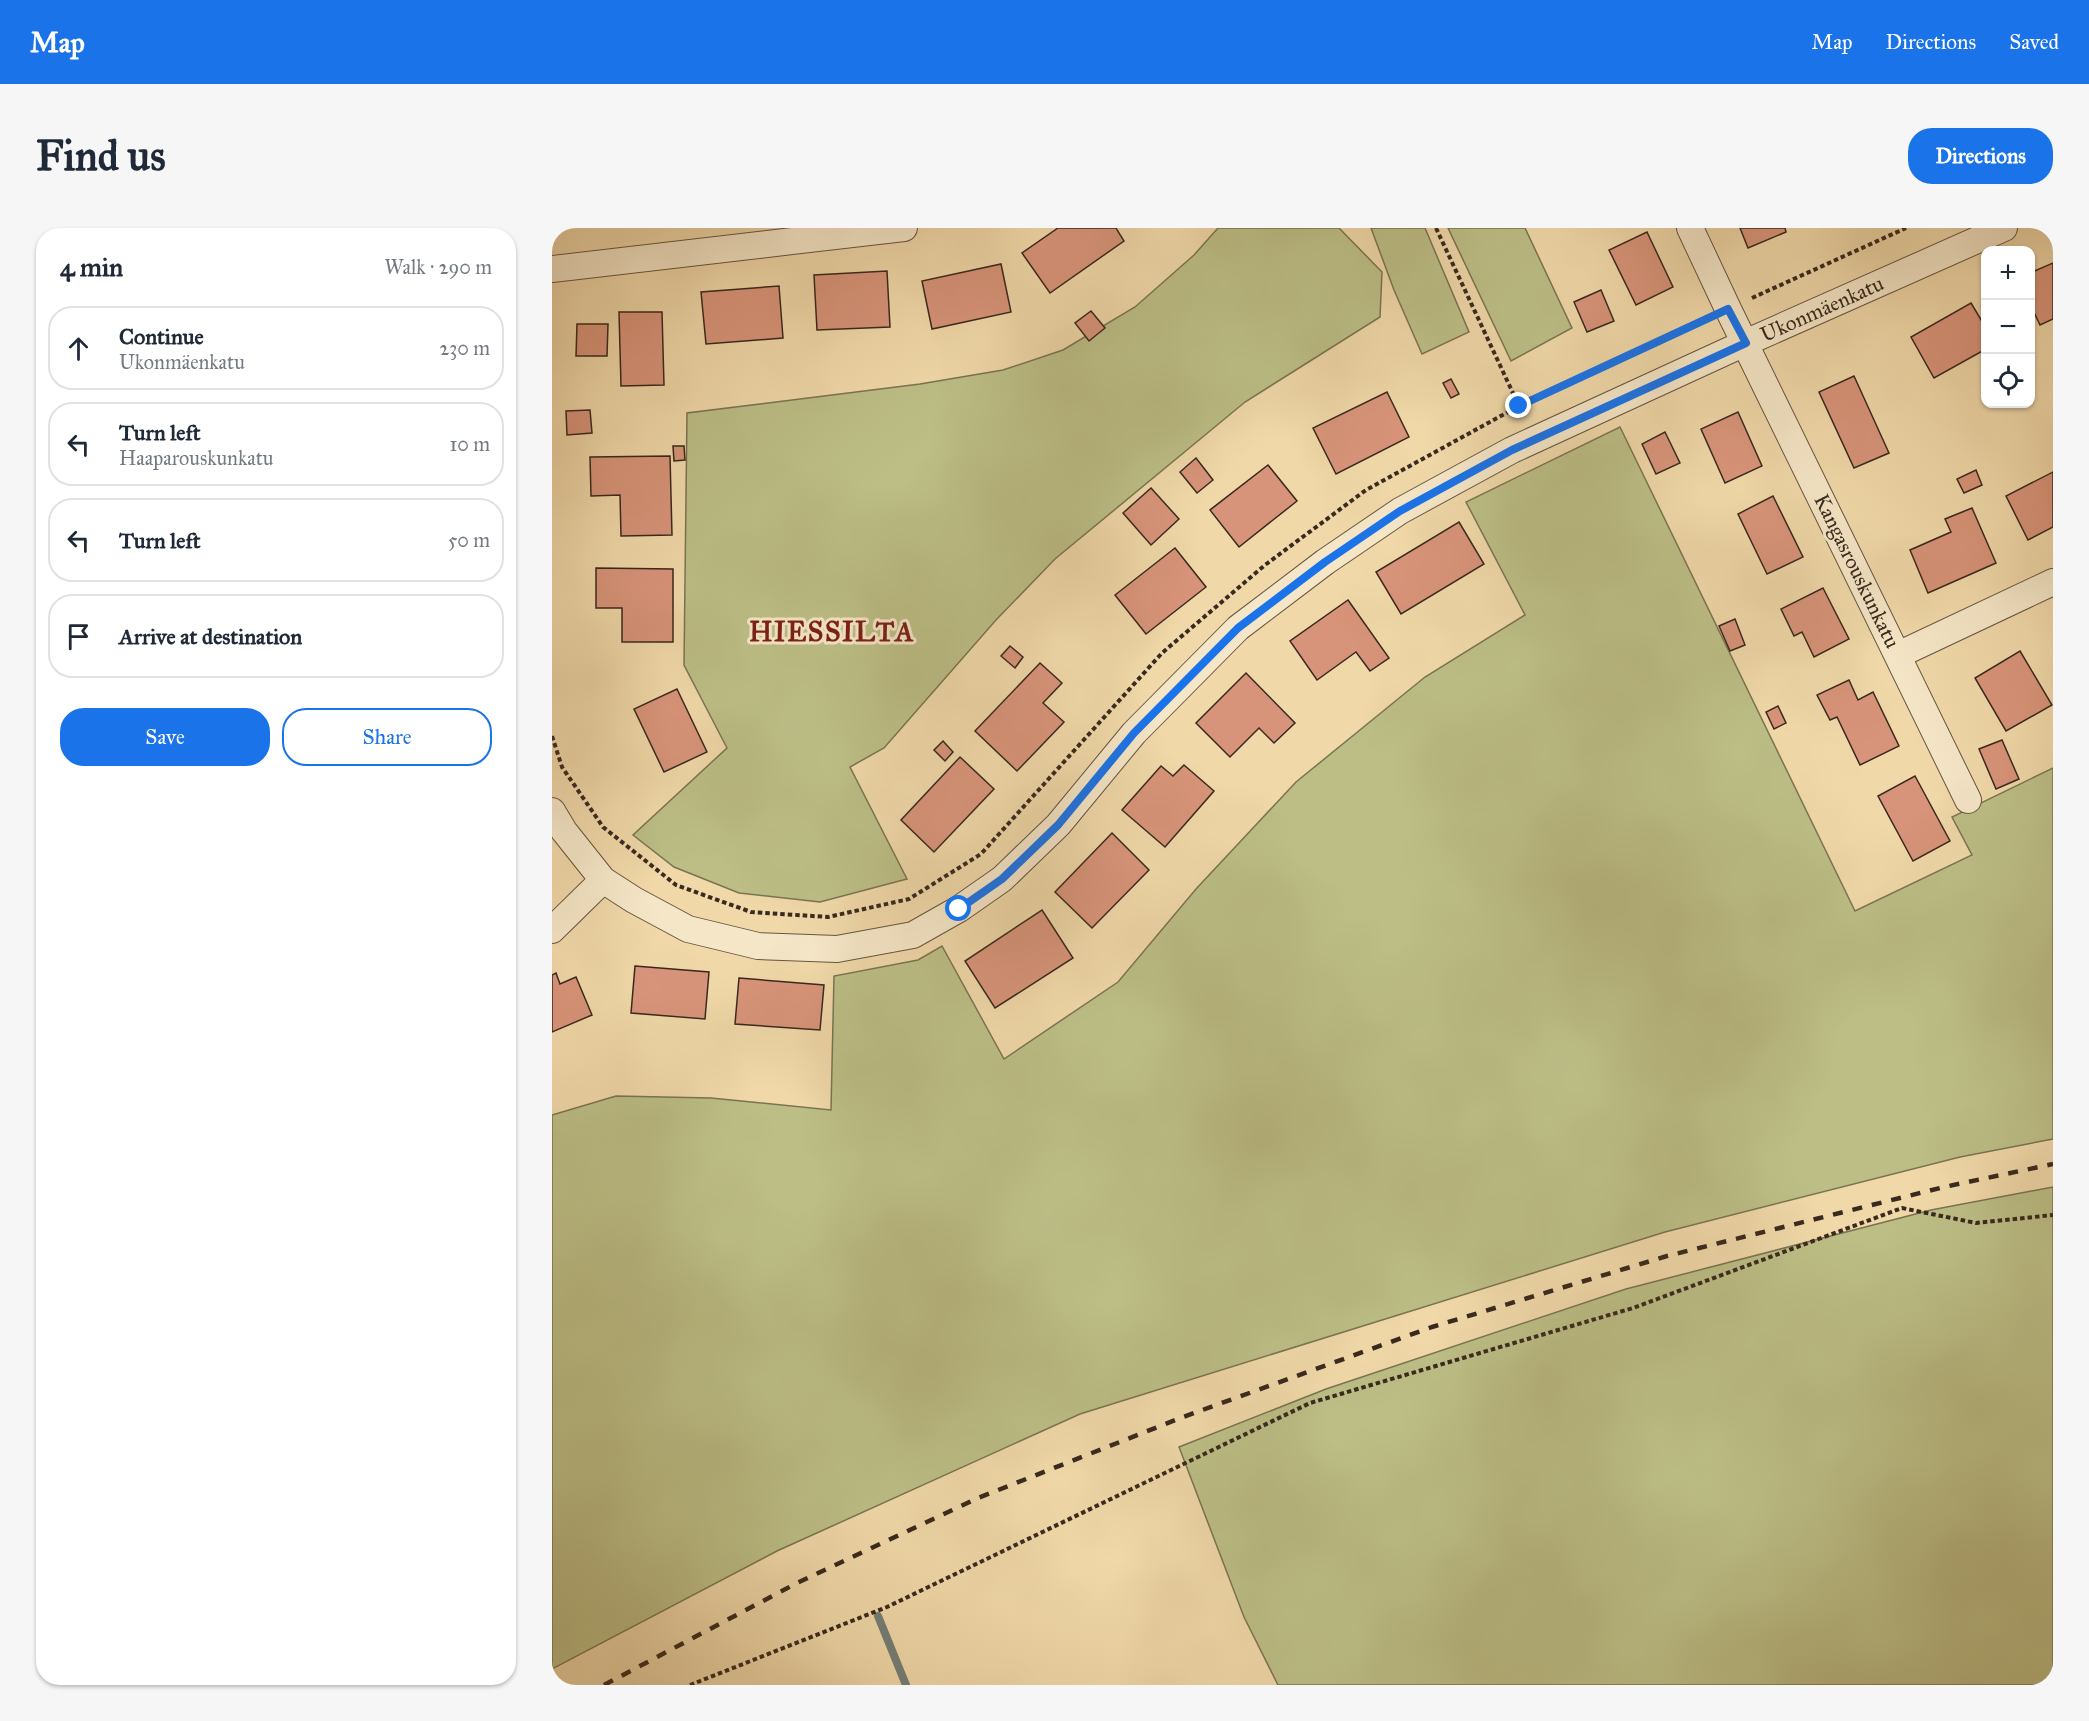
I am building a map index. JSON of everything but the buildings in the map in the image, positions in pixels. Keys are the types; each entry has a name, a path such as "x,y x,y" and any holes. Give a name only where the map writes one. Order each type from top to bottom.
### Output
{"street":[{"path":"552,269 904,228"},
{"name":"Kangasrouskunkatu","path":"1690,228 1968,800"},
{"name":"Ukonmäenkatu","path":"552,811 564,831 603,880 634,900 688,929 758,946 837,949 913,935 959,909 1002,879 1058,825 1134,733 1238,628 1325,562 1400,511 1512,450 2004,228"},
{"path":"1898,656 2053,582"},
{"path":"552,930 603,880"}],"path":[{"path":"1436,228 1519,406"},
{"path":"552,736 562,767 603,826 676,885 751,912 828,917 909,899 981,854 1162,653 1265,565 1366,490 1519,406 1906,228"},
{"path":"690,1685 887,1607 1310,1403 1633,1308 1902,1208 1976,1223 2053,1215"}],"green space":[{"path":"1218,228 1339,228 1382,272 1380,317 1245,402 1055,559 996,620 884,748 850,767 907,879 820,902 739,893 674,867 633,835 727,748 684,665 687,413 920,384 1003,370 1063,350 1135,307 1194,255"},
{"path":"1371,228 1425,228 1469,332 1422,354 1394,290"},
{"path":"1448,228 1525,228 1572,328 1511,361"},
{"path":"1620,427 1855,911 1972,855 1952,817 2053,768 2053,1139 1960,1157 1665,1232 1080,1414 777,1551 552,1669 552,1115 616,1096 711,1098 831,1110 834,976 918,960 942,946 1004,1059 1118,982 1196,889 1296,782 1425,677 1525,615 1466,502"},
{"path":"2053,1187 2053,1685 1278,1685 1244,1617 1179,1447 1326,1389 1626,1289 1931,1210"}],"waterway":[{"path":"878,1616 906,1685"}],"railway":[{"path":"604,1685 797,1583 978,1498 1183,1417 1432,1327 1667,1256 1944,1187 2053,1164"}],"district":[{"name":"HIESSILTA","path":"832,631"}],"route":[{"path":"959,909 1002,879 1058,825 1134,733 1238,628 1325,562 1400,511 1512,450 1746,343 1728,309 1519,406"}]}
